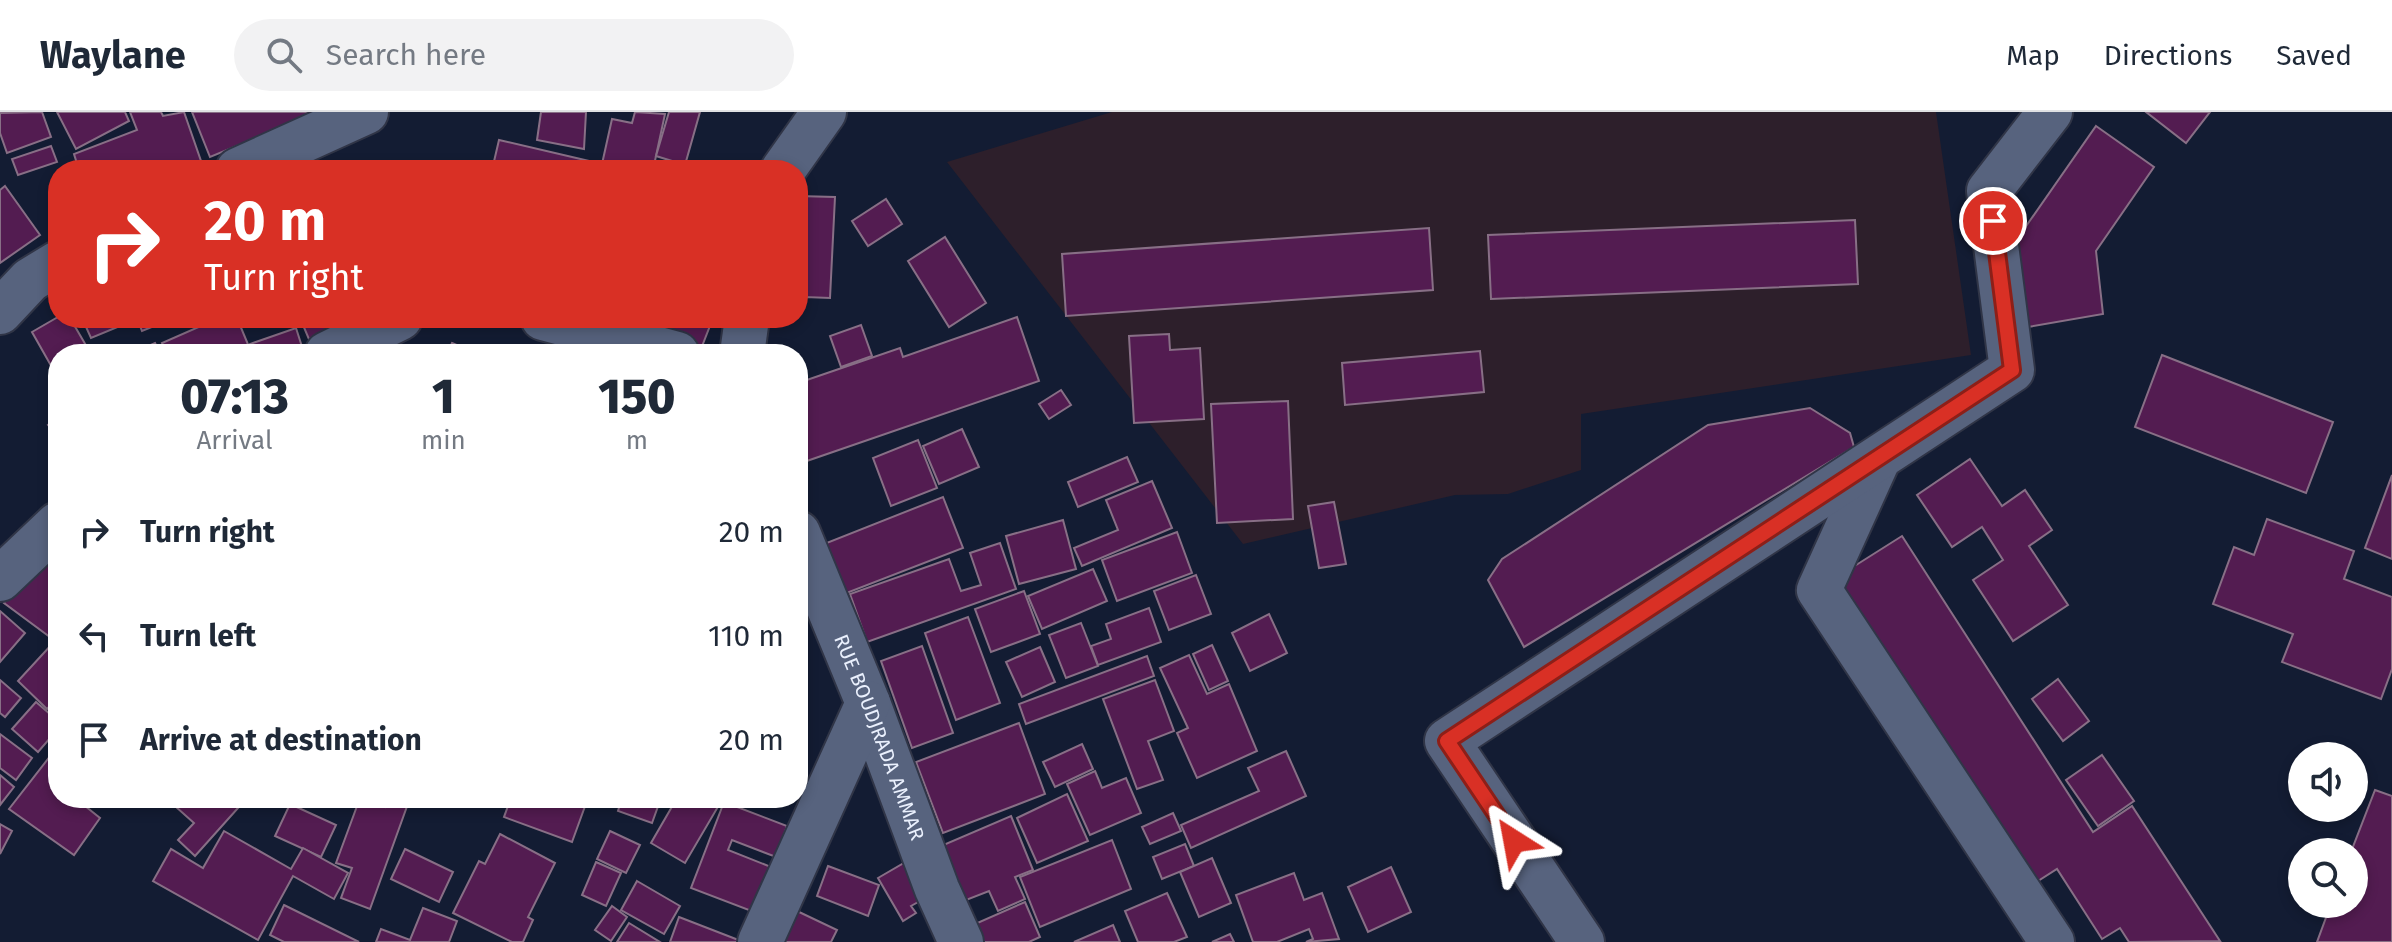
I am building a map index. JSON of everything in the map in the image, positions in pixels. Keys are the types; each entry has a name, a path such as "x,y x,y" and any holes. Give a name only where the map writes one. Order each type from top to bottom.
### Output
{"street":[{"path":"260,160 366,112"},
{"path":"790,160 824,112"},
{"path":"1582,942 1447,741 2012,370 1989,191 2050,112"},
{"path":"0,312 30,280 48,269"},
{"path":"347,344 380,328"},
{"path":"580,328 640,344"},
{"path":"1878,460 1819,590 2052,942"},
{"path":"0,579 48,533"},
{"name":"RUE BOUDJRADA AMMAR","path":"808,557 868,703 937,889 961,942"},
{"path":"760,942 868,703"}],"shaded area":[{"path":"1112,112 1936,112 1971,355 1581,414 1581,470 1508,494 1455,495 1243,544 947,162"}],"building":[{"path":"42,112 51,137 7,153 0,133 0,113"},
{"path":"57,112 125,112 129,121 76,149"},
{"path":"130,112 161,112 163,116 184,112 201,160 76,160 74,154 137,130"},
{"path":"192,112 320,112 210,157"},
{"path":"541,112 586,112 584,149 537,140"},
{"path":"635,112 665,114 655,160 603,160 612,119 632,123"},
{"path":"669,112 700,112 686,160 656,156"},
{"path":"2146,112 2210,112 2186,143"},
{"path":"2096,126 2154,167 2096,251 2103,314 2028,327 2015,242"},
{"path":"499,140 585,160 494,160"},
{"path":"51,146 56,160 48,160 48,165 18,175 12,159"},
{"path":"5,186 40,235 0,263 0,190"},
{"path":"808,196 835,197 830,298 808,297"},
{"path":"886,199 902,224 868,246 852,221"},
{"path":"1855,220 1858,284 1491,299 1488,235"},
{"path":"1429,228 1433,290 1066,316 1062,254"},
{"path":"945,237 986,303 949,327 908,261"},
{"path":"1017,317 1039,381 808,461 808,380 900,348 903,357"},
{"path":"48,323 48,328 76,328 85,344 48,344 48,360 32,332"},
{"path":"861,325 872,356 841,367 830,336"},
{"path":"86,328 115,328 91,338"},
{"path":"196,328 241,328 248,344 162,344"},
{"path":"296,328 301,344 250,344"},
{"path":"304,328 347,328 311,344"},
{"path":"640,328 709,328 703,344 634,344"},
{"path":"1169,334 1170,350 1200,348 1204,419 1134,423 1129,336"},
{"path":"1480,351 1484,392 1345,405 1342,363"},
{"path":"2162,355 2333,422 2306,493 2135,427"},
{"path":"1061,390 1071,405 1049,419 1039,404"},
{"path":"1288,401 1293,519 1217,523 1211,404"},
{"path":"1810,408 1850,433 1854,447 1524,647 1488,580 1502,559 1708,425"},
{"path":"962,429 979,467 939,484 923,446"},
{"path":"918,440 937,488 891,506 873,458"},
{"path":"1127,457 1138,482 1078,507 1068,482"},
{"path":"1970,459 2002,506 2025,490 2052,530 2029,546 2068,605 2013,641 1973,580 2003,560 1982,527 1952,547 1917,495"},
{"path":"2392,475 2392,559 2365,548"},
{"path":"1152,481 1172,528 1082,566 1074,548 1118,530 1106,500"},
{"path":"943,497 963,548 844,594 824,544"},
{"path":"1334,502 1346,564 1319,568 1308,506"},
{"path":"2267,519 2354,551 2344,579 2392,597 2392,669 2381,699 2282,662 2293,634 2213,604 2234,547 2254,555"},
{"path":"1063,520 1076,569 1019,584 1006,536"},
{"path":"1177,532 1192,573 1117,601 1102,560"},
{"path":"1902,536 2093,832 2132,806 2220,941 2129,942 2120,928 2102,939 2057,869 2027,888 1834,579"},
{"path":"1000,543 1016,589 867,642 850,594 949,559 961,591 981,585 970,553"},
{"path":"44,550 48,553 48,636 4,603"},
{"path":"1093,569 1107,601 1042,629 1028,596"},
{"path":"1196,575 1211,614 1169,630 1154,591"},
{"path":"1024,591 1040,634 991,652 975,609"},
{"path":"1149,608 1161,642 1098,665 1091,646 1111,639 1106,624"},
{"path":"0,611 25,633 0,662"},
{"path":"1269,614 1287,653 1250,671 1232,633"},
{"path":"968,617 1000,703 956,720 925,633"},
{"path":"1081,623 1098,666 1066,678 1049,635"},
{"path":"1212,645 1228,681 1209,690 1193,654"},
{"path":"922,646 953,733 912,748 881,661"},
{"path":"1040,647 1055,682 1022,697 1006,662"},
{"path":"48,648 47,709 18,681"},
{"path":"1189,655 1207,694 1229,684 1257,751 1197,778 1177,733 1188,728 1160,668"},
{"path":"1147,656 1154,676 1026,724 1019,704"},
{"path":"2058,679 2089,721 2063,741 2032,699"},
{"path":"0,680 21,698 5,717 0,713"},
{"path":"1155,680 1174,731 1148,741 1163,780 1137,789 1103,699"},
{"path":"36,702 48,712 48,740 38,752 12,729"},
{"path":"1019,723 1045,794 943,833 916,762"},
{"path":"0,734 32,758 16,780 0,768"},
{"path":"1082,744 1093,769 1055,787 1043,762"},
{"path":"1286,751 1306,796 1191,848 1181,825 1259,791 1248,768"},
{"path":"2102,755 2134,801 2098,826 2066,780"},
{"path":"48,759 48,808 88,808 100,818 74,855 9,809"},
{"path":"1095,771 1102,788 1126,778 1141,813 1090,835 1067,784"},
{"path":"0,775 14,787 0,805"},
{"path":"2375,790 2392,796 2392,942 2317,942 2326,918 2368,918 2368,838 2356,838 2363,822 2368,822 2368,808"},
{"path":"1067,794 1088,841 1037,863 1017,818"},
{"path":"177,808 238,808 195,856 178,840 194,823"},
{"path":"288,808 299,808 336,825 321,857 275,836"},
{"path":"356,808 406,808 370,909 341,898 352,868 336,863"},
{"path":"507,808 584,808 572,842 504,817"},
{"path":"619,808 657,808 652,823 618,811"},
{"path":"671,808 717,808 685,863 651,843"},
{"path":"722,808 740,808 787,826 776,857 732,840 728,850 771,867 754,912 691,888"},
{"path":"1173,813 1181,831 1150,844 1142,827"},
{"path":"1011,816 1033,870 1015,877 1025,899 998,911 989,891 961,902 941,846"},
{"path":"0,824 12,831 0,854"},
{"path":"224,831 291,869 303,848 348,873 334,899 293,876 258,940 153,881 171,849 203,868"},
{"path":"610,831 640,845 626,873 597,859"},
{"path":"500,834 555,863 528,917 533,920 523,942 512,942 453,913 479,861 485,864"},
{"path":"1112,840 1131,889 1040,927 1020,877"},
{"path":"1185,844 1194,866 1162,879 1153,857"},
{"path":"405,849 453,872 439,902 391,879"},
{"path":"916,856 936,892 911,906 916,913 903,921 878,878"},
{"path":"1212,858 1231,903 1199,917 1180,872"},
{"path":"596,862 621,873 606,906 582,895"},
{"path":"828,866 879,885 868,916 817,896"},
{"path":"1391,867 1411,912 1368,932 1348,887"},
{"path":"1294,873 1304,900 1322,893 1339,939 1306,942 1313,939 1309,929 1277,942 1253,942 1236,895"},
{"path":"637,881 680,906 664,934 621,910"},
{"path":"1167,893 1187,937 1174,942 1138,942 1125,911"},
{"path":"1025,902 1040,937 1029,942 982,942 975,924"},
{"path":"284,905 359,942 284,942 270,935"},
{"path":"612,906 627,917 611,941 595,930"},
{"path":"423,908 457,921 449,942 376,942 381,929 410,940"},
{"path":"797,911 837,930 831,942 782,942"},
{"path":"679,917 741,941 741,942 670,942"},
{"path":"629,923 660,942 617,942"},
{"path":"1113,925 1120,942 1074,942"},
{"path":"1230,934 1234,942 1212,942"}],"route":[{"path":"1514,841 1447,741 2012,370 1993,221"}]}
